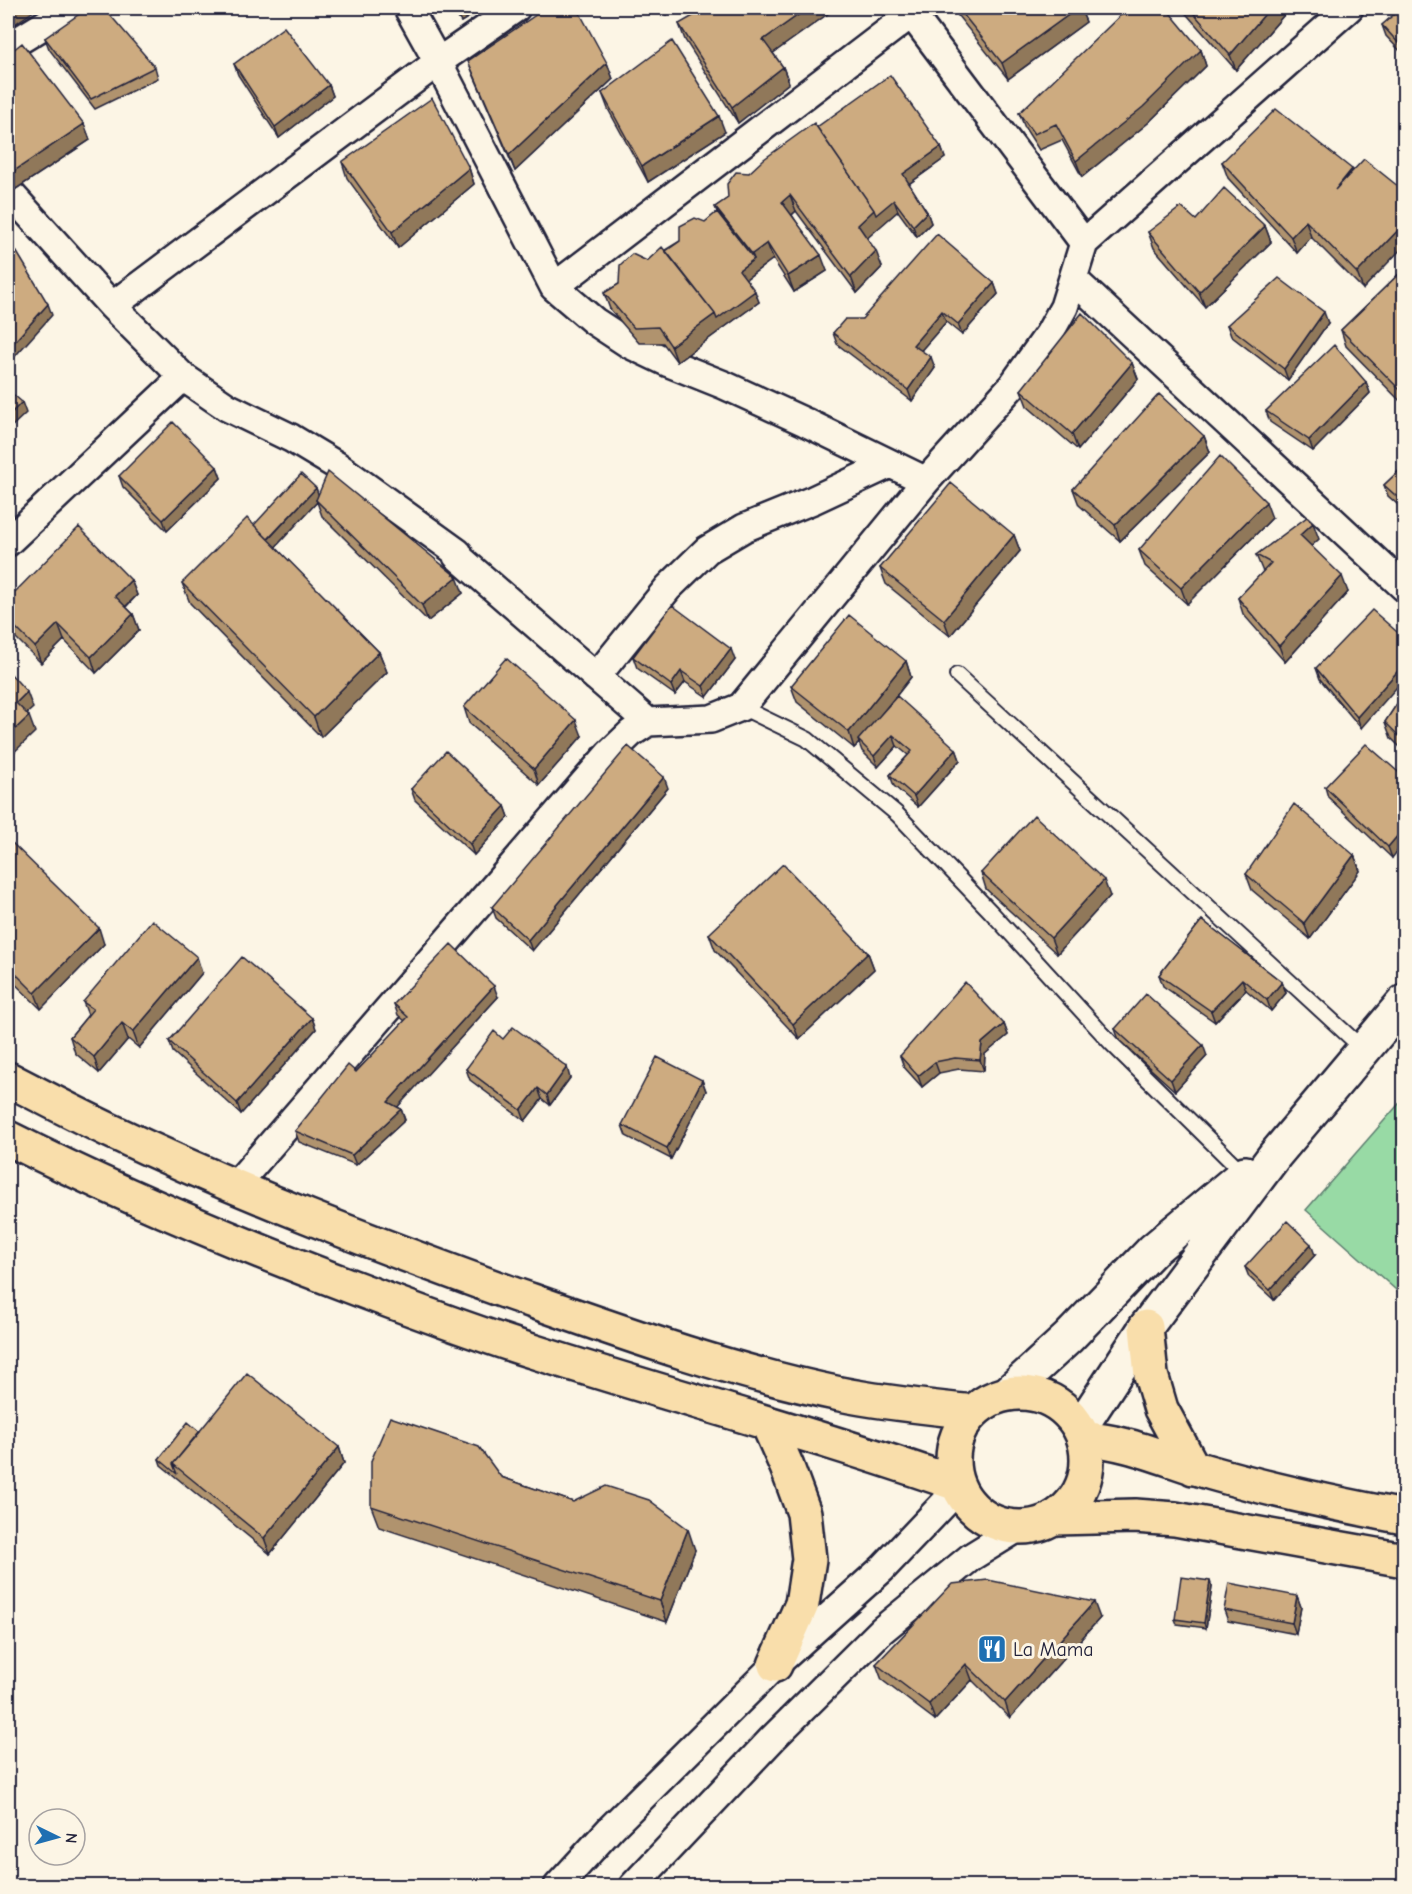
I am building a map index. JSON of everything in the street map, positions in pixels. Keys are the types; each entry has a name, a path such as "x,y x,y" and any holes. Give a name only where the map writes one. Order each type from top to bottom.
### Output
{"highway":[{"path":"8,1080 108,1130 235,1186 449,1271 678,1349 777,1380 907,1405 973,1412"},
{"path":"8,1138 76,1173 302,1268 532,1351 831,1442 958,1486"},
{"path":"1146,1327 1151,1375 1161,1409 1193,1468"},
{"path":"1055,1518 1072,1503 1083,1483 1087,1461 1082,1434 1067,1411 1050,1399 1029,1393 1008,1393 988,1400 973,1412 961,1427 954,1446 953,1465 958,1486 973,1508 994,1522 1018,1528 1037,1525 1055,1518 1135,1516 1175,1519 1404,1560"},
{"path":"768,1424 804,1513 809,1560 802,1604 775,1665"},
{"path":"1082,1434 1124,1444 1193,1468 1263,1488 1404,1517"}],"street":[{"path":"8,47 72,8"},
{"path":"408,8 554,287 594,321 629,344 794,417 926,481"},
{"path":"112,306 438,62 516,8"},
{"path":"235,1186 609,754 631,733 648,722 711,719 741,707 926,481 1012,386 1064,308 1084,243 1349,8"},
{"path":"554,287 912,10 1084,243"},
{"path":"8,191 112,306 183,377 227,407 291,438 336,465 449,546 458,553 457,556 648,722"},
{"path":"1074,280 1404,587"},
{"path":"8,542 183,377"},
{"path":"596,677 668,588 707,550 744,528 813,500 890,464"},
{"path":"1082,1434 1146,1327 1275,1155 1404,1002"},
{"path":"1008,1393 1068,1338 1153,1250 1244,1174 1275,1155"},
{"path":"558,1887 612,1827 775,1665 882,1569 958,1486"},
{"path":"633,1887 773,1738 882,1630 971,1557 1018,1528"}],"lane":[{"path":"957,675 1363,1049"},
{"path":"741,707 807,739 897,814 992,912 1111,1043 1244,1174"}],"green space":[{"path":"1404,1098 1404,1297 1306,1210"}],"building":[{"path":"8,8 19,8 8,15"},
{"path":"88,8 104,8 155,67 91,99 45,38"},
{"path":"546,8 577,8 607,63 509,155 468,61"},
{"path":"707,8 808,8 763,40 783,67 732,107 679,24"},
{"path":"958,8 1078,8 1002,63"},
{"path":"1128,8 1166,8 1201,50 1143,107 1076,161 1056,124 1034,134 1019,113"},
{"path":"1189,8 1270,8 1230,55"},
{"path":"1401,8 1404,8 1404,49 1382,25"},
{"path":"284,27 329,85 275,127 234,64"},
{"path":"672,41 719,116 642,166 602,93"},
{"path":"22,43 84,124 8,175 8,54"},
{"path":"890,75 941,147 903,174 927,212 913,226 894,200 876,215 817,127"},
{"path":"432,98 469,168 392,232 342,162"},
{"path":"1276,109 1352,169 1335,190 1364,159 1404,191 1404,224 1357,273 1306,221 1291,237 1222,162"},
{"path":"814,123 874,210 858,225 876,251 851,277 790,195 782,202 821,255 788,276 767,243 752,254 715,207 728,198 727,184 736,172 749,173 764,159"},
{"path":"1224,188 1265,226 1199,292 1148,232 1181,207 1196,220"},
{"path":"717,212 754,259 739,270 755,291 717,319 666,251 680,241 680,226 695,218 705,222"},
{"path":"937,234 994,283 958,324 942,311 913,345 931,357 908,390 833,333 845,319 862,319"},
{"path":"662,247 715,314 671,346 658,327 634,328 604,293 619,284 620,265 632,254 647,261"},
{"path":"15,249 48,304 8,349 8,256"},
{"path":"1404,269 1404,394 1341,330"},
{"path":"1279,278 1324,312 1284,369 1227,325"},
{"path":"1082,313 1132,363 1072,434 1021,390"},
{"path":"1334,345 1366,382 1309,440 1266,411"},
{"path":"8,390 22,402 8,416"},
{"path":"1159,394 1204,436 1115,525 1073,489"},
{"path":"173,422 217,467 163,520 119,476"},
{"path":"1220,456 1266,502 1181,588 1139,550"},
{"path":"1404,466 1404,503 1384,485"},
{"path":"328,472 457,577 422,605 316,500"},
{"path":"301,474 316,488 268,539 254,525"},
{"path":"951,483 1014,535 944,620 880,568"},
{"path":"1307,517 1313,523 1300,535 1342,576 1279,646 1238,598 1271,563 1256,555"},
{"path":"247,518 379,652 314,717 182,583"},
{"path":"79,527 131,580 115,596 133,614 91,657 58,624 35,647 8,620 8,599"},
{"path":"672,605 731,649 703,686 681,671 671,685 633,657"},
{"path":"1372,610 1404,638 1404,664 1357,717 1316,668"},
{"path":"849,615 906,661 849,732 791,686"},
{"path":"506,658 576,720 534,769 464,707"},
{"path":"8,673 27,692 16,703 29,716 8,736"},
{"path":"1404,693 1404,741 1385,722"},
{"path":"897,696 956,749 914,796 890,775 912,751 893,735 874,756 858,740"},
{"path":"1366,744 1404,777 1404,828 1388,847 1325,787"},
{"path":"628,746 664,777 528,940 492,907"},
{"path":"446,751 505,806 470,844 411,789"},
{"path":"1294,804 1354,855 1304,923 1246,874"},
{"path":"1034,815 1104,880 1051,938 981,873"},
{"path":"8,839 99,928 35,993 8,966"},
{"path":"783,864 868,953 793,1024 709,934"},
{"path":"152,920 197,957 133,1032 122,1023 94,1057 70,1037 93,1009 83,1002"},
{"path":"1202,920 1282,982 1267,1000 1242,979 1211,1011 1159,975"},
{"path":"451,944 494,986 388,1102 401,1109 352,1155 295,1131 348,1065 356,1072 408,1017 394,1004"},
{"path":"242,957 312,1018 237,1103 169,1041"},
{"path":"965,982 1004,1024 982,1043 980,1060 955,1058 935,1062 918,1076 900,1056"},
{"path":"1146,994 1203,1045 1171,1080 1115,1029"},
{"path":"513,1027 567,1067 547,1095 538,1088 521,1110 466,1069 494,1031 503,1039"},
{"path":"657,1057 702,1080 667,1148 622,1125"},
{"path":"1287,1221 1311,1244 1270,1290 1245,1267"},
{"path":"247,1373 339,1447 264,1538 173,1464"},
{"path":"390,1417 479,1447 501,1477 573,1502 606,1486 649,1500 688,1529 660,1601 371,1506 371,1461"},
{"path":"188,1422 200,1432 173,1464 177,1474 159,1459"},
{"path":"1181,1577 1210,1581 1204,1623 1175,1619"},
{"name":"La Mama","path":"988,1580 1094,1602 1005,1702 966,1664 929,1704 876,1664 952,1584"},
{"path":"1229,1583 1297,1596 1292,1623 1224,1610"}],"place":[{"name":"La Mama","path":"992,1649"}]}
